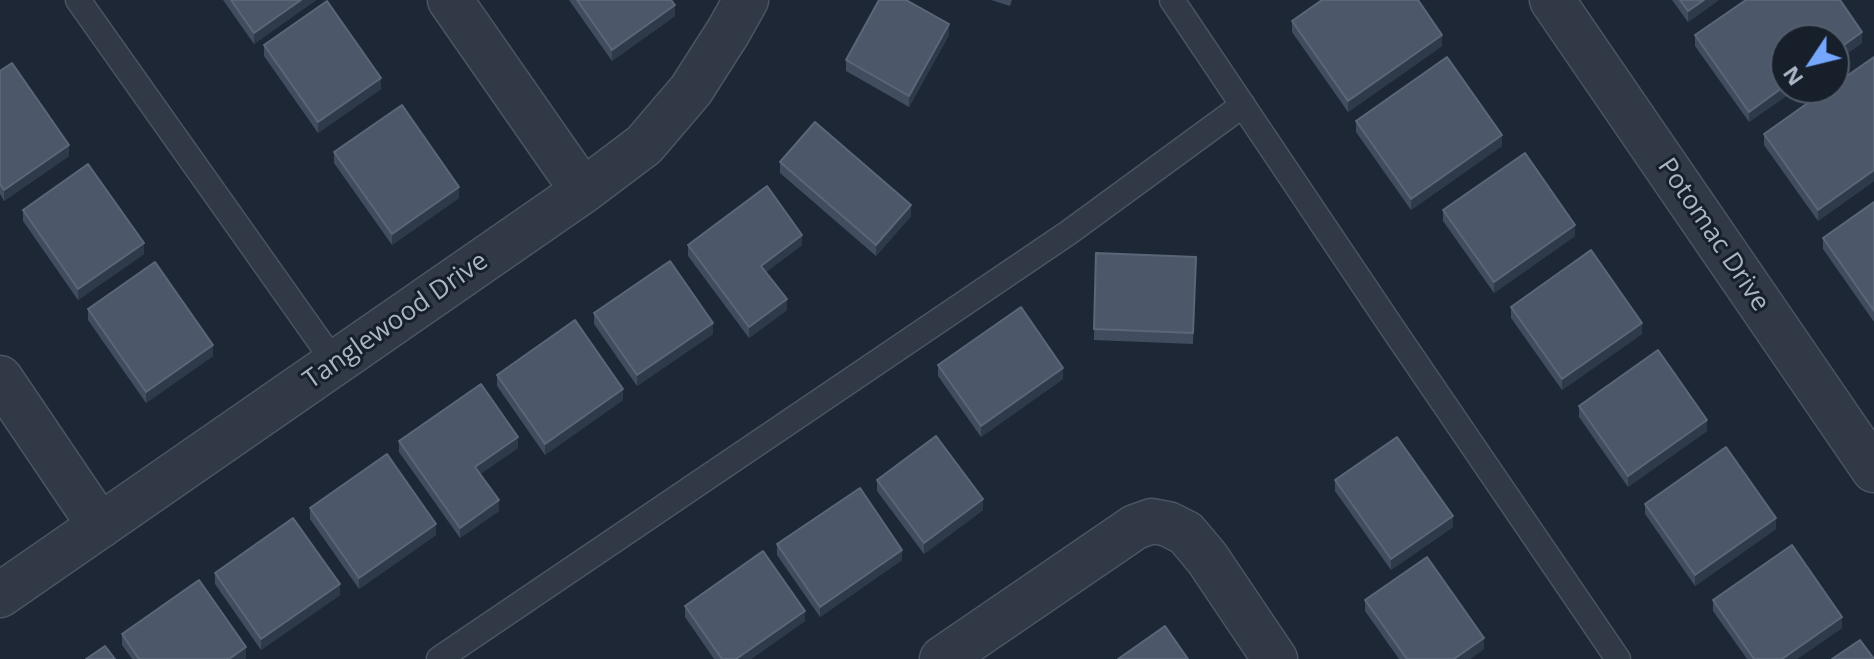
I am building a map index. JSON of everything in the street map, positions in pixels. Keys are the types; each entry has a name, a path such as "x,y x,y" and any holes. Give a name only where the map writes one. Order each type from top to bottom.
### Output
{"street":[{"path":"450,0 583,191"},
{"name":"Tanglewood Drive","path":"0,595 583,191 644,145 691,90 746,0"},
{"name":"Potomac Drive","path":"1552,0 1874,470"},
{"path":"0,378 100,526"},
{"path":"942,659 1135,527 1152,521 1168,524 1186,533 1207,558 1275,659"}],"lane":[{"path":"78,0 335,363"},
{"path":"1172,0 1618,659"},
{"path":"439,659 1068,233 1243,105"}],"building":[{"path":"231,0 301,0 254,33"},
{"path":"577,0 671,0 675,5 612,50"},
{"path":"879,0 906,0 949,24 909,96 846,60"},
{"path":"1322,0 1418,0 1442,35 1348,101 1292,21"},
{"path":"1680,0 1704,0 1688,11"},
{"path":"1746,0 1840,0 1862,32 1850,41 1850,24 1770,24 1770,97 1749,112 1695,35"},
{"path":"327,1 381,78 318,122 264,45"},
{"path":"1447,57 1502,135 1411,199 1356,121"},
{"path":"1874,57 1874,170 1818,210 1764,134 1806,104 1850,104 1850,74"},
{"path":"12,63 69,145 4,190 0,184 0,71"},
{"path":"402,105 459,187 392,234 334,152"},
{"path":"815,122 911,205 876,245 780,162"},
{"path":"1525,153 1575,225 1494,282 1443,210"},
{"path":"88,164 144,243 78,289 23,210"},
{"path":"767,186 802,235 761,266 787,299 749,327 688,245"},
{"path":"1874,202 1874,311 1823,238"},
{"path":"1591,250 1642,323 1562,379 1511,307"},
{"path":"1096,253 1196,257 1193,333 1094,329"},
{"path":"670,261 713,323 637,375 594,313"},
{"path":"155,262 213,345 146,392 88,309"},
{"path":"1021,307 1063,368 981,426 938,365"},
{"path":"575,320 623,389 545,444 497,375"},
{"path":"1658,350 1707,420 1628,476 1579,406"},
{"path":"481,384 518,437 475,467 499,500 460,528 399,441"},
{"path":"936,436 983,499 924,543 877,480"},
{"path":"1397,437 1453,516 1391,559 1335,480"},
{"path":"1726,447 1776,518 1695,575 1645,504"},
{"path":"387,454 436,524 359,578 310,508"},
{"path":"860,488 902,550 820,607 777,544"},
{"path":"293,518 340,584 261,639 215,573"},
{"path":"1792,545 1842,617 1782,659 1754,659 1713,600"},
{"path":"763,551 805,611 736,659 722,659 685,606"},
{"path":"1427,557 1484,638 1454,659 1407,659 1365,600"},
{"path":"199,580 246,647 229,659 139,659 122,634"},
{"path":"1165,626 1188,659 1118,659"},
{"path":"1860,640 1874,659 1832,659"},
{"path":"105,646 115,659 86,659"}]}
